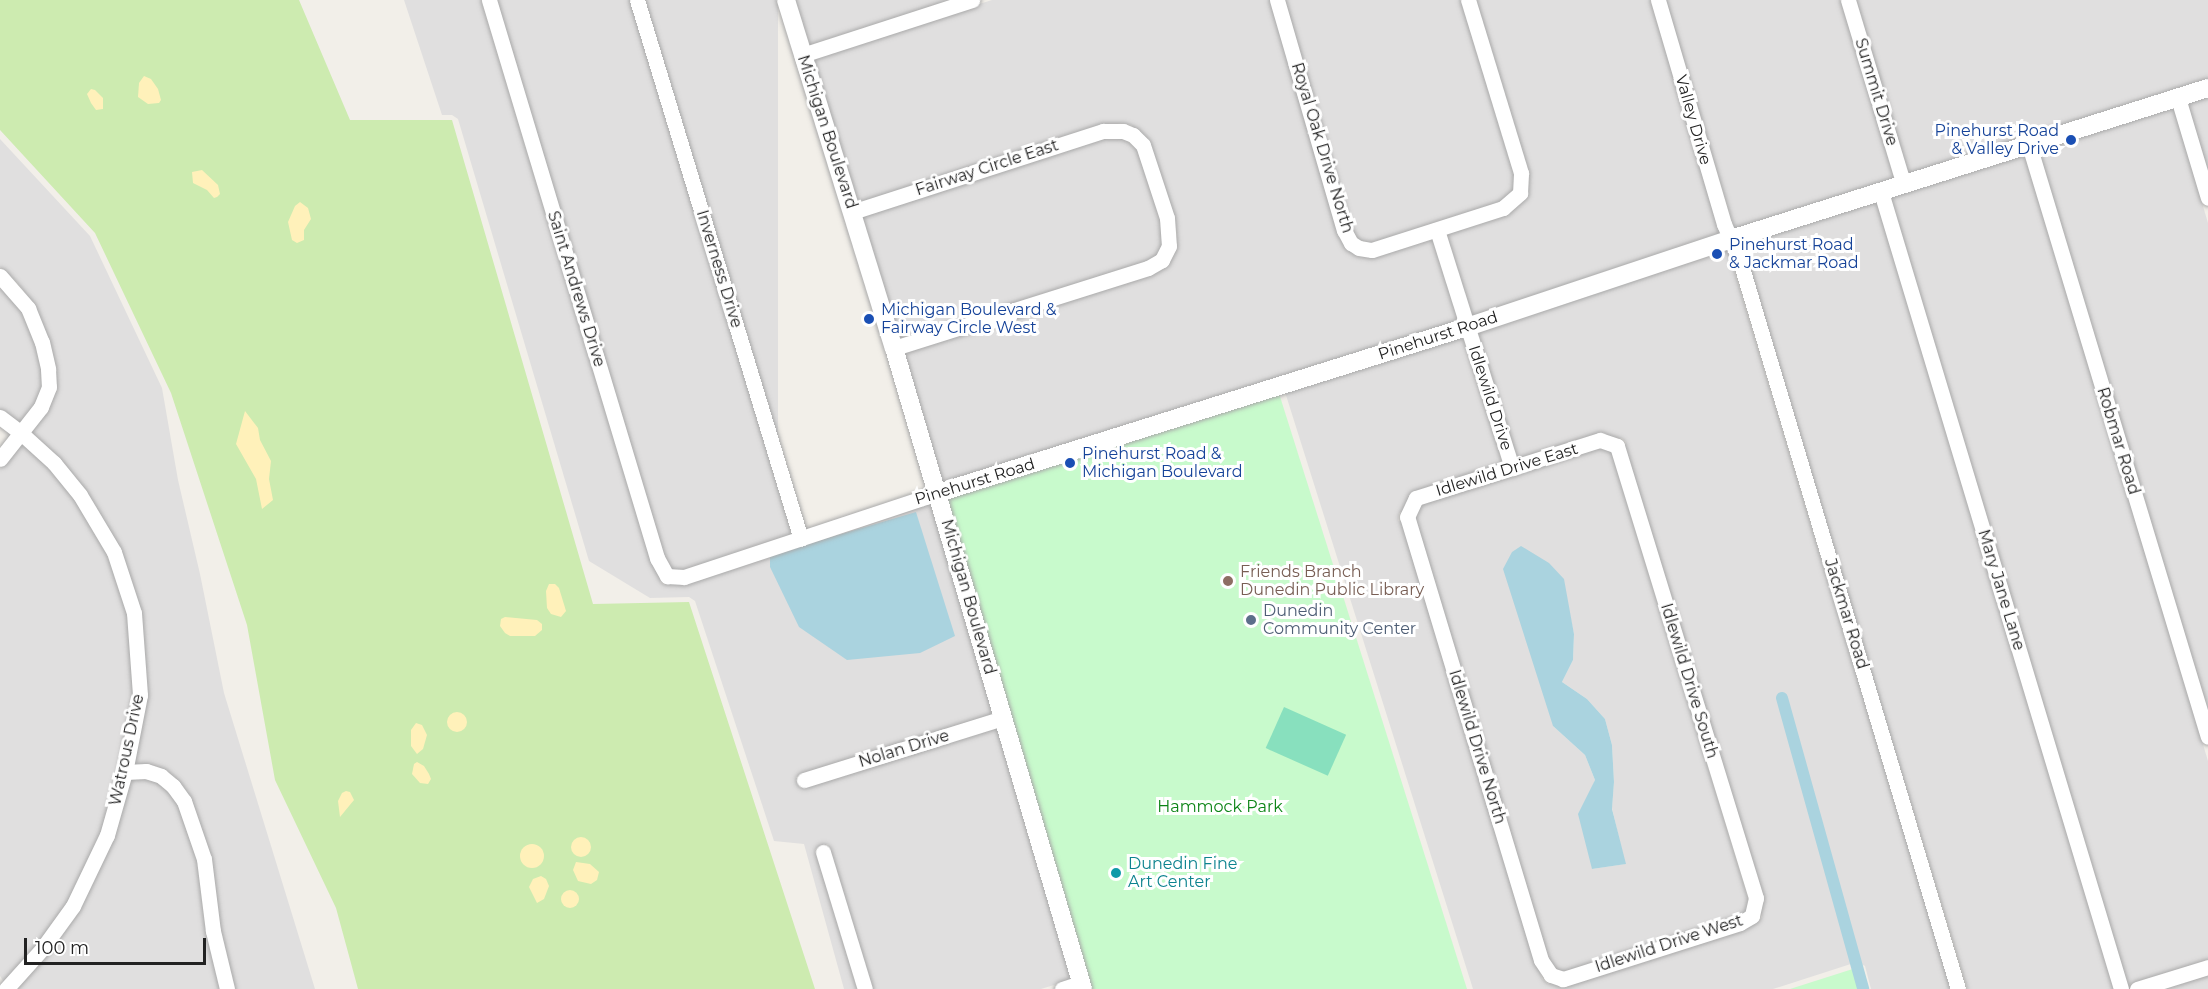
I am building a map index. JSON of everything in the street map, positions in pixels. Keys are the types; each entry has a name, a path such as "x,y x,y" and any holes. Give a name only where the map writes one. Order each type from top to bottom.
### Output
{"street":[{"name":"Saint Andrews Drive","path":"489,0 657,558 667,576"},
{"name":"Inverness Drive","path":"637,0 801,539"},
{"name":"Michigan Boulevard","path":"786,0 938,493 1082,986"},
{"path":"802,55 972,0"},
{"name":"Royal Oak Drive North","path":"1277,0 1344,230 1352,243 1359,248 1372,250 1437,230"},
{"path":"1437,230 1503,208 1520,193 1522,183 1468,0"},
{"name":"Valley Drive","path":"1658,0 1724,224 1731,239"},
{"name":"Summit Drive","path":"1848,0 1904,185"},
{"name":"Pinehurst Road","path":"667,576 684,577 938,493 1467,327 1731,239 2208,88"},
{"path":"2178,98 2208,198"},
{"name":"Fairway Circle East","path":"852,212 1103,131 1123,131 1133,135 1143,145 1167,218 1169,246 1162,260 1148,268 894,348"},
{"name":"Robmar Road","path":"2029,145 2208,737"},
{"name":"Mary Jane Lane","path":"1881,192 2121,989"},
{"name":"Idlewild Drive","path":"1437,230 1512,468"},
{"name":"Jackmar Road","path":"1731,239 1958,989"},
{"path":"0,276 28,308 42,342 49,387 41,407 0,459"},
{"name":"Watrous Drive","path":"0,417 54,463 89,509 114,552 134,613 140,695 125,772 107,835 73,906 42,949 6,989"},
{"name":"Idlewild Drive East","path":"1407,518 1416,498 1600,440 1617,446"},
{"name":"Idlewild Drive South","path":"1617,446 1755,898 1752,916"},
{"name":"Idlewild Drive North","path":"1407,518 1541,960 1551,975"},
{"name":"Nolan Drive","path":"804,780 1003,718"},
{"path":"125,772 146,771 161,776 173,786 184,801 204,859 213,932 227,989"},
{"path":"823,852 865,989"},
{"name":"Idlewild Drive West","path":"1551,975 1563,979 1740,922 1752,916"},
{"path":"2137,989 2208,967"},
{"path":"1062,989 1082,986"}],"shaded area":[{"path":"404,0 481,0 650,560 660,582 664,585 933,502 995,714 796,777 800,788 998,726 1073,979 1041,989 872,989 828,844 815,849 857,989 844,989 804,844 774,841 695,601 689,597 650,598 589,561 458,119 452,115 442,115"},
{"path":"496,0 630,0 792,535 684,570 672,570 664,556"},
{"path":"644,0 778,0 778,554 644,554"},
{"path":"793,0 951,0 807,46"},
{"path":"992,0 1270,0 1338,233 1345,246 1432,238 1459,323 943,485 902,351 1152,274 1175,248 1177,233 1174,216 1149,142 1131,125 1121,123 857,204 811,58"},
{"path":"1284,0 1461,0 1514,174 1514,190 1500,203 1372,244 1357,239 1351,227"},
{"path":"1476,0 1650,0 1722,236 1472,319 1446,233 1525,198 1529,183"},
{"path":"1665,0 1841,0 1895,181 1735,231"},
{"path":"1855,0 2208,0 2208,82 1908,177"},
{"path":"2208,95 2208,174 2186,102"},
{"path":"2173,106 2208,223 2208,712 2037,149"},
{"path":"1104,137 1121,137 1137,149 1160,220 1162,245 1156,256 1146,263 899,339 860,216"},
{"path":"0,139 90,236 162,388 178,480 224,693 315,989 234,989 220,930 211,857 191,799 133,765 147,694 141,611 120,550 100,513 86,491 30,432 47,410 34,304 17,282 0,267"},
{"path":"2024,153 2208,761 2208,960 2127,985 1889,196"},
{"path":"1876,200 2117,988 1968,989 1739,242"},
{"path":"1727,248 1951,989 1871,989 1865,966 1857,962 1773,989 1473,989 1285,392 1462,335 1503,465 1399,513 1398,521 1402,522 1542,979 1548,984 1758,922 1762,917 1625,446 1626,442 1622,438 1517,460 1476,331"},
{"path":"0,285 21,311 35,345 41,370 42,387 35,404 20,424 0,409"},
{"path":"22,442 48,467 74,499 107,555 127,614 133,695 118,772 101,834 67,903 37,945 4,982 0,976 0,469"},
{"path":"1599,447 1611,451 1748,899 1746,912 1738,917 1564,973 1556,970 1547,957 1415,517 1421,503","holes":["1569,611 1574,634 1573,660 1562,682 1587,699 1605,719 1612,745 1614,782 1612,808 1625,864 1592,869 1591,791 1595,780 1585,755 1553,726"]},
{"path":"144,777 157,782 167,790 178,805 197,861 206,933 220,989 15,989 48,952 79,908 114,837 130,778"},
{"path":"2208,973 2208,989 2158,989"}],"green space":[{"path":"0,0 299,0 350,120 452,120 593,604 689,602 815,989 358,989 336,908 275,780 247,625 171,393 95,233 0,130"},
{"name":"Hammock Park","path":"1277,387 1467,989 1086,989 938,493"},
{"path":"1284,707 1346,735 1328,776 1266,748"},
{"path":"1859,967 1865,989 1790,989"}],"sand":[{"path":"144,76 151,79 158,89 161,100 159,103 148,104 138,97 139,83"},
{"path":"91,89 103,98 103,109 96,110 91,103 87,94"},
{"path":"202,170 218,185 220,194 217,197 214,198 207,190 193,183 192,172"},
{"path":"300,202 308,208 311,219 304,230 304,240 297,243 292,240 288,222 295,206"},
{"path":"245,411 258,428 260,440 271,461 269,479 273,500 262,509 256,479 236,444"},
{"path":"549,584 555,584 559,588 566,611 561,617 551,614 547,608 546,591"},
{"path":"505,617 537,620 542,624 542,630 535,636 510,636 500,626 501,619"},
{"path":"457,712 464,715 467,722 464,729 457,732 450,729 447,722 450,715"},
{"path":"416,723 422,725 427,735 423,749 417,754 411,746 411,730"},
{"path":"417,762 424,766 429,774 431,779 428,784 420,783 412,774 414,764"},
{"path":"350,792 354,800 340,817 338,801 342,793"},
{"path":"581,837 588,840 591,847 588,854 581,857 574,854 571,847 574,840"},
{"path":"532,844 541,847 544,856 541,865 532,868 523,865 520,856 523,847"},
{"path":"576,862 590,864 599,872 597,880 591,884 578,881 573,870"},
{"path":"541,876 546,879 549,886 544,899 537,903 529,887 533,879"},
{"path":"570,890 578,895 579,899 574,907 570,908 562,903 561,899 566,891"}],"water":[{"path":"916,512 955,636 920,653 847,660 799,627 770,567 770,555"},
{"path":"1521,546 1549,563 1564,579 1574,634 1573,660 1562,682 1587,699 1605,719 1612,745 1614,782 1612,809 1626,864 1592,869 1578,814 1595,780 1585,755 1553,726 1503,569 1512,552"}],"waterway":[{"path":"1782,698 1863,989"}],"place":[{"name":"Pinehurst Road & Valley Drive","path":"2071,140"},
{"name":"Pinehurst Road & Jackmar Road","path":"1717,254"},
{"name":"Michigan Boulevard & Fairway Circle West","path":"869,319"},
{"name":"Pinehurst Road & Michigan Boulevard","path":"1070,463"},
{"name":"Friends Branch Dunedin Public Library","path":"1228,581"},
{"name":"Dunedin Community Center","path":"1251,620"},
{"name":"Dunedin Fine Art Center","path":"1116,873"}]}
